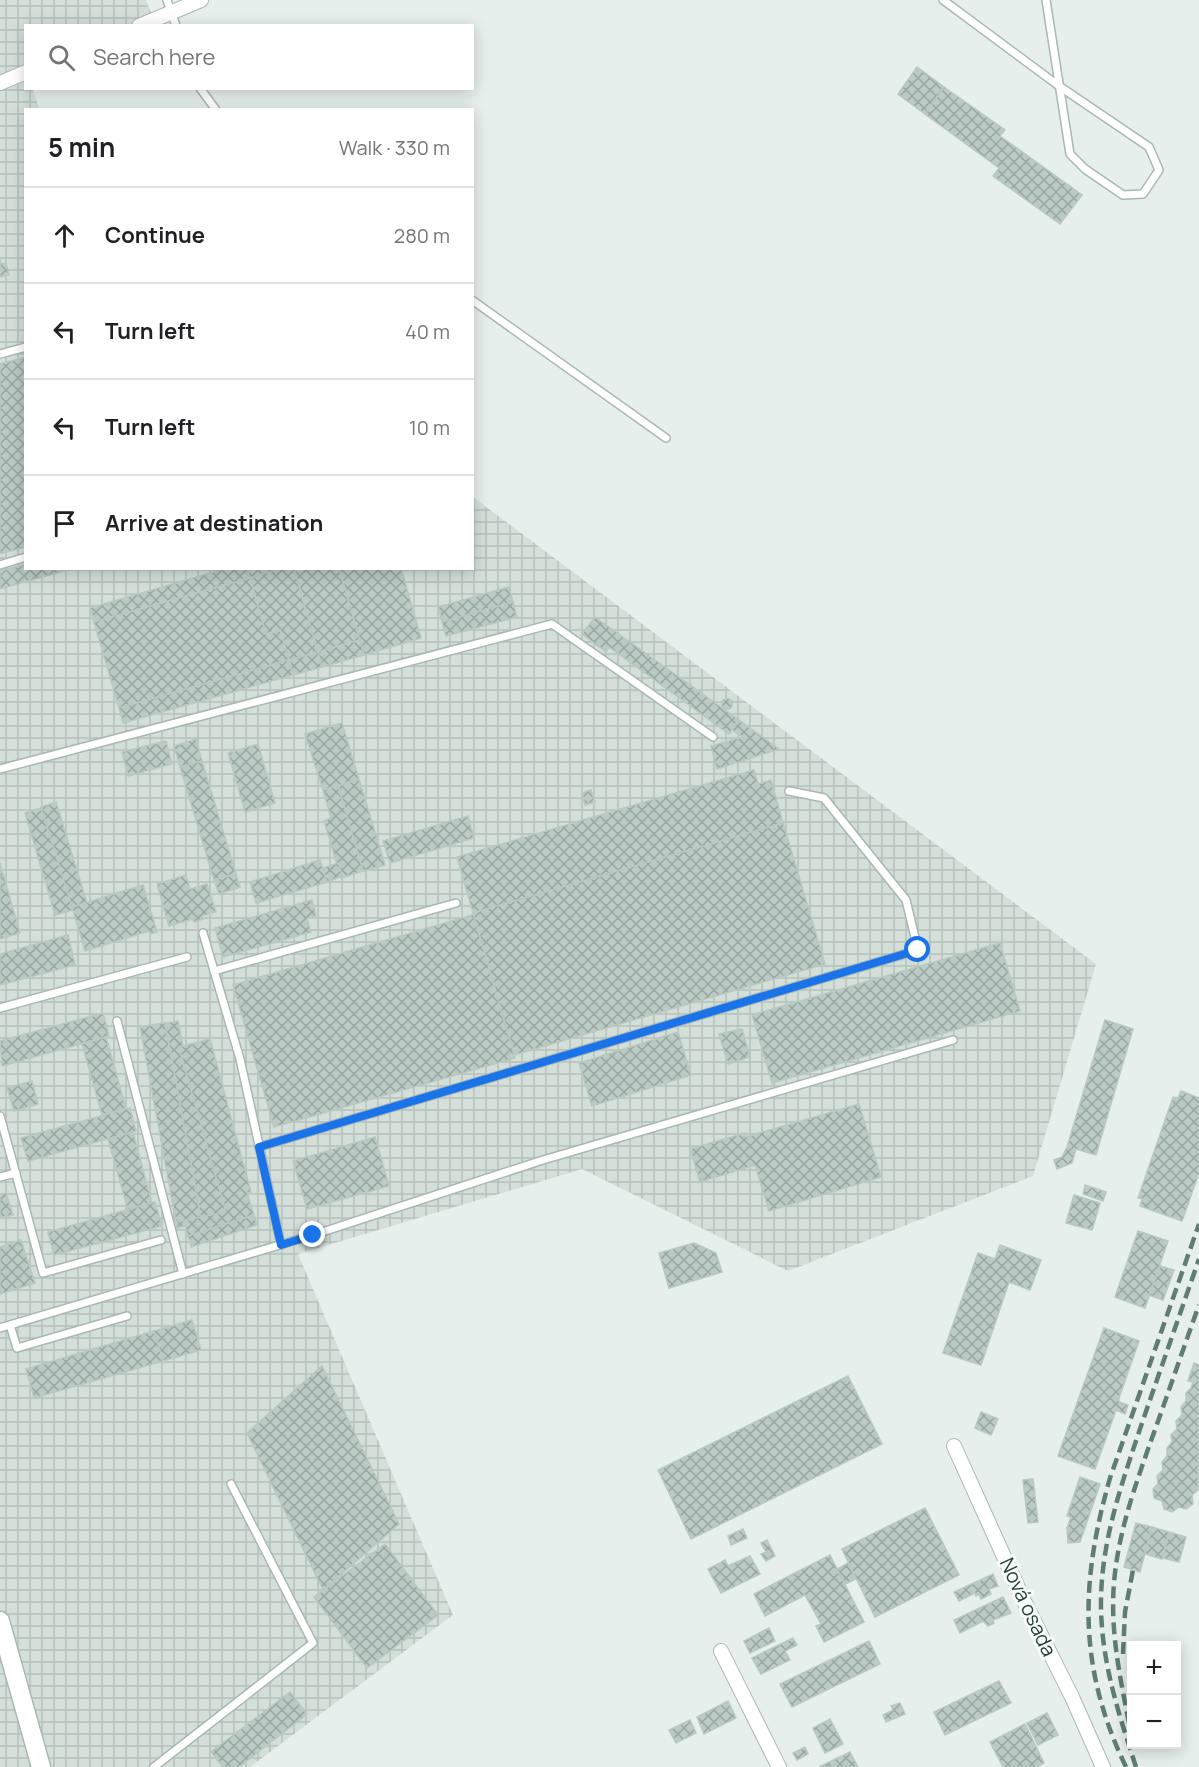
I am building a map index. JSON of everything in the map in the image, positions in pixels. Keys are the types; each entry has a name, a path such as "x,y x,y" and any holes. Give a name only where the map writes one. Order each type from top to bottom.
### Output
{"street":[{"path":"144,24 201,0"},
{"path":"0,83 24,73"},
{"name":"Nová osada","path":"954,1446 1023,1601 1072,1697 1103,1767"},
{"path":"0,1621 6,1663 41,1767"},
{"path":"721,1651 779,1767"}],"lane":[{"path":"943,0 1059,86 1149,147 1159,170 1143,194 1123,195 1085,170 1070,154 1059,86 1046,0"},
{"path":"201,90 215,108"},
{"path":"474,301 666,438"},
{"path":"0,354 24,348"},
{"path":"0,565 24,558"},
{"path":"0,769 552,624 713,737"},
{"path":"259,1147 918,950 906,900 824,798 789,791"},
{"path":"214,971 456,903"},
{"path":"203,933 240,1059 281,1245"},
{"path":"0,1008 188,957"},
{"path":"117,1021 183,1274"},
{"path":"0,1328 281,1245 543,1160 953,1040"},
{"path":"0,1116 43,1273 160,1240"},
{"path":"0,1177 16,1173"},
{"path":"10,1325 17,1348 128,1316"},
{"path":"154,1767 313,1643 231,1484"}],"shaded area":[{"path":"0,0 146,0 153,18 136,24 24,24 24,90 33,90 39,108 24,108 24,570 474,570 474,498 1096,964 1033,1176 788,1271 582,1169 298,1254 453,1615 250,1767 0,1767"}],"building":[{"path":"917,67 944,87 925,114 898,94"},
{"path":"944,87 1005,130 1000,136 1082,195 1060,224 993,176 999,168 925,114"},
{"path":"0,259 1,264 6,263 9,275 0,277"},
{"path":"24,358 24,548 0,554 0,364"},
{"path":"24,565 24,570 67,570 0,589 0,571"},
{"path":"220,570 248,570 250,578 94,622 90,608"},
{"path":"248,570 276,570 250,578"},
{"path":"276,570 295,570 318,652 289,660 280,630 266,634 250,578"},
{"path":"295,570 340,570 360,640 318,652"},
{"path":"340,570 402,570 421,638 364,655"},
{"path":"250,578 266,634 280,630 289,660 119,708 94,622"},
{"path":"509,587 513,602 442,622 438,607"},
{"path":"513,602 517,617 446,636 442,622"},
{"path":"595,617 739,720 729,734 609,647 606,652 582,634"},
{"path":"360,640 364,655 322,667 318,652"},
{"path":"318,652 322,667 293,675 289,660"},
{"path":"289,660 293,675 123,723 119,708"},
{"path":"727,699 731,700 731,708 727,709 723,708 722,704 723,700"},
{"path":"739,720 779,749 717,769 711,746 743,737 732,730"},
{"path":"342,723 359,779 323,790 305,734"},
{"path":"196,739 202,761 180,767 174,746"},
{"path":"166,741 172,764 128,776 122,752"},
{"path":"258,744 275,803 245,812 228,753"},
{"path":"202,761 236,874 214,880 180,767"},
{"path":"754,770 758,784 771,780 783,823 473,913 457,857"},
{"path":"359,779 385,865 363,871 338,786"},
{"path":"338,786 363,871 341,878 324,821 331,818 323,790"},
{"path":"591,790 595,802 585,805 582,793"},
{"path":"56,802 87,903 72,907 41,807"},
{"path":"41,808 73,910 55,915 25,813"},
{"path":"468,816 474,838 390,863 383,841"},
{"path":"783,823 825,964 514,1055 473,913"},
{"path":"320,860 327,882 256,903 250,882"},
{"path":"0,863 20,933 0,939"},
{"path":"338,863 342,876 327,882 323,868"},
{"path":"236,874 240,887 219,894 214,880"},
{"path":"186,875 190,889 207,884 216,912 202,916 203,919 194,922 193,919 169,926 157,884"},
{"path":"143,885 157,932 150,934 149,931 85,951 72,907"},
{"path":"312,900 316,916 307,919 311,932 223,957 215,928"},
{"path":"473,913 515,1058 274,1127 233,985"},
{"path":"68,935 75,965 0,985 0,954"},
{"path":"1000,943 1020,1011 772,1083 752,1015"},
{"path":"103,1013 109,1036 2,1066 0,1041"},
{"path":"1105,1020 1133,1029 1096,1155 1076,1149 1072,1163 1057,1169 1054,1160 1062,1157 1067,1147"},
{"path":"178,1021 183,1046 179,1047 226,1212 201,1218 165,1023"},
{"path":"165,1023 201,1218 176,1222 140,1027"},
{"path":"742,1029 750,1057 728,1064 719,1034"},
{"path":"678,1032 691,1075 592,1106 579,1063"},
{"path":"106,1037 126,1108 102,1115 82,1044"},
{"path":"210,1039 251,1192 247,1193 254,1215 188,1236 185,1226 177,1228 176,1222 226,1212 179,1047"},
{"path":"32,1081 38,1104 14,1111 7,1088"},
{"path":"1181,1091 1199,1098 1199,1173 1182,1221 1140,1206 1142,1199 1138,1198 1173,1097 1178,1098"},
{"path":"859,1104 881,1177 769,1211 755,1165 700,1182 690,1149 745,1133 746,1137"},
{"path":"130,1108 136,1131 28,1161 21,1138"},
{"path":"133,1132 152,1203 128,1210 108,1139"},
{"path":"375,1137 389,1186 307,1209 293,1161"},
{"path":"1085,1185 1106,1192 1103,1201 1083,1194"},
{"path":"6,1193 13,1215 0,1218 0,1194"},
{"path":"1074,1195 1100,1203 1092,1230 1066,1223"},
{"path":"155,1202 162,1226 54,1255 48,1232"},
{"path":"254,1215 257,1225 191,1247 188,1236"},
{"path":"1138,1231 1168,1241 1145,1308 1115,1297"},
{"path":"21,1240 35,1283 0,1294 0,1247"},
{"path":"694,1243 716,1253 722,1272 669,1288 659,1253"},
{"path":"1000,1245 1041,1260 1030,1290 1009,1282 981,1365 943,1353 978,1253 995,1259"},
{"path":"1160,1266 1174,1270 1163,1300 1149,1295"},
{"path":"192,1320 201,1350 163,1361 154,1331"},
{"path":"1104,1328 1139,1341 1119,1398 1119,1402 1128,1405 1125,1414 1116,1410 1095,1469 1058,1456"},
{"path":"154,1331 163,1361 34,1398 26,1369"},
{"path":"1194,1363 1199,1365 1198,1490 1192,1495 1193,1504 1186,1509 1179,1507 1172,1512 1164,1509 1162,1501 1154,1498 1153,1489 1158,1484 1157,1476 1163,1470 1162,1462 1172,1442 1171,1435 1177,1429 1176,1421 1182,1415 1181,1407 1186,1401 1186,1393 1193,1382 1188,1381"},
{"path":"322,1366 399,1524 323,1590 247,1433"},
{"path":"848,1376 882,1444 691,1539 658,1470"},
{"path":"981,1412 998,1419 991,1435 975,1428"},
{"path":"1080,1477 1100,1484 1080,1542 1068,1543 1067,1528 1071,1517 1067,1516"},
{"path":"1033,1479 1038,1522 1028,1523 1023,1480"},
{"path":"925,1508 959,1575 875,1617 842,1549"},
{"path":"1136,1523 1152,1527 1140,1572 1124,1567"},
{"path":"1152,1527 1169,1532 1162,1559 1145,1554"},
{"path":"743,1529 747,1538 731,1545 728,1536"},
{"path":"1169,1532 1186,1537 1179,1562 1163,1558"},
{"path":"767,1540 775,1556 766,1561 761,1554 766,1552 761,1543"},
{"path":"385,1544 438,1615 367,1668 314,1597"},
{"path":"830,1555 864,1622 824,1642 816,1626 821,1624 805,1595 765,1616 754,1594"},
{"path":"750,1556 760,1574 721,1593 708,1569 725,1560 728,1566"},
{"path":"848,1563 856,1579 845,1584 837,1569"},
{"path":"993,1574 998,1586 989,1589 991,1594 981,1599 979,1594 976,1596 975,1593 959,1601 954,1592"},
{"path":"1003,1597 1011,1613 993,1620 994,1623 988,1626 983,1621 960,1633 954,1620"},
{"path":"769,1628 775,1641 750,1653 744,1641"},
{"path":"793,1638 797,1645 785,1651 790,1660 761,1674 752,1658"},
{"path":"869,1641 880,1664 792,1707 780,1684"},
{"path":"999,1681 1011,1703 945,1735 934,1712"},
{"path":"290,1692 307,1714 239,1767 223,1767 211,1752"},
{"path":"728,1701 736,1718 704,1734 697,1717"},
{"path":"900,1703 905,1714 886,1722 883,1715 893,1710 891,1706"},
{"path":"1047,1713 1058,1735 1038,1745 1027,1723"},
{"path":"830,1719 843,1744 825,1753 813,1728"},
{"path":"690,1720 696,1733 676,1743 669,1730"},
{"path":"1025,1724 1044,1763 1037,1767 1003,1767 990,1742"},
{"path":"805,1747 808,1754 797,1760 793,1753"},
{"path":"850,1752 858,1767 819,1767"}],"railway":[{"path":"1126,1767 1110,1730 1099,1694 1092,1659 1089,1589 1093,1553 1110,1478 1199,1224"},
{"path":"1136,1767 1118,1709 1104,1649 1101,1608 1104,1560 1127,1468 1199,1259"},
{"path":"1127,1713 1113,1619 1114,1583 1119,1546 1134,1492 1199,1305"},
{"path":"1123,1654 1125,1612 1133,1570"}],"route":[{"path":"313,1235 281,1245 259,1147 918,950"}]}
